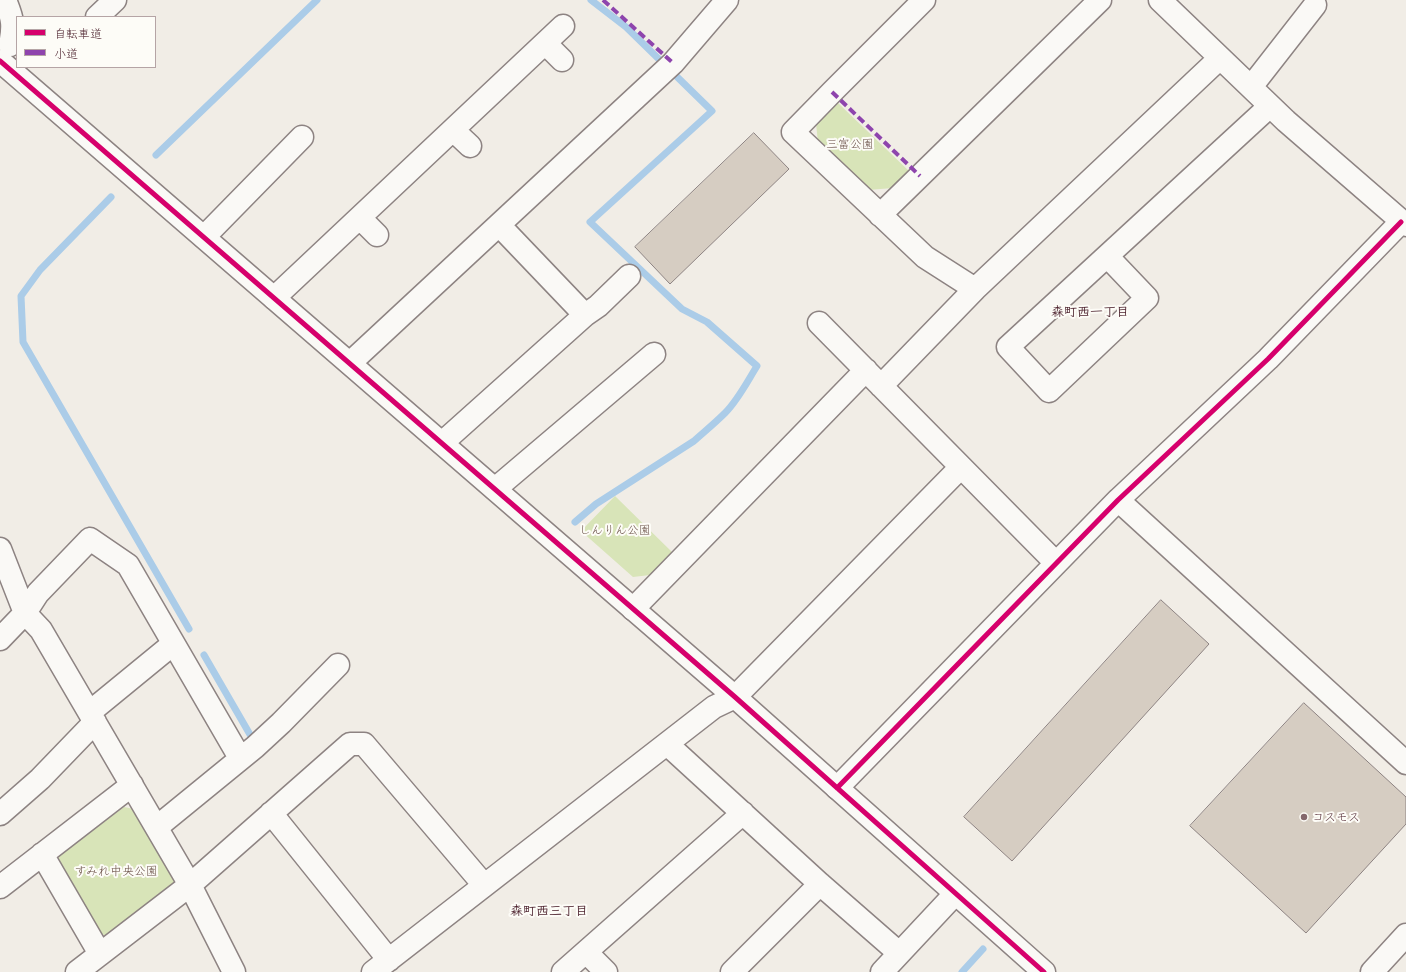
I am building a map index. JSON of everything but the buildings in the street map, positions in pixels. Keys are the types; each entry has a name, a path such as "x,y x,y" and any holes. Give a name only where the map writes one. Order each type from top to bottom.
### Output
{"street":[{"path":"5,0 13,20 13,28 7,50 16,59"},
{"path":"98,16 115,0"},
{"path":"350,363 673,63 727,0"},
{"path":"924,0 793,132 925,257 975,289"},
{"path":"880,215 1100,0"},
{"path":"837,788 1118,500 1268,359 1404,224 1270,106 1220,58 1173,5"},
{"path":"1251,87 1315,5"},
{"path":"274,298 563,26"},
{"path":"545,43 562,60"},
{"path":"881,386 975,289 1220,58"},
{"path":"26,68 204,237 735,697 1044,972"},
{"path":"1107,256 1147,298 1049,391 1008,347 1270,106"},
{"path":"453,130 470,146"},
{"path":"204,237 302,138"},
{"path":"360,218 377,235"},
{"path":"499,225 585,314"},
{"path":"442,444 585,314 598,306 629,276"},
{"path":"819,323 1056,563"},
{"path":"495,488 654,354"},
{"path":"633,609 866,370"},
{"path":"271,813 381,966 714,707 735,697 961,467"},
{"path":"1118,500 1406,762"},
{"path":"0,639 25,613 38,593 90,539 128,566 240,758"},
{"path":"0,549 25,613 41,630 157,827 190,885 234,972"},
{"path":"0,814 40,780 92,717 173,644"},
{"path":"157,827 255,747 338,665"},
{"path":"77,972 190,885 350,744 364,744 484,885"},
{"path":"667,744 820,884 899,953"},
{"path":"0,887 132,785"},
{"path":"564,972 743,813"},
{"path":"42,854 100,954"},
{"path":"732,972 820,884"},
{"path":"882,972 956,894"},
{"path":"1372,972 1406,935"},
{"path":"586,952 606,972"}],"green space":[{"name":"三富公園","path":"838,103 909,171 893,188 868,190 818,143 816,123"},
{"name":"しんりん公園","path":"615,496 672,552 650,575 633,577 581,531"},
{"name":"すみれ中央公園","path":"124,807 134,809 171,869 175,884 107,936 96,932 59,869 59,856"}],"waterway":[{"path":"156,155 317,0"},
{"path":"575,522 596,504 694,441 730,408 757,366 707,322 682,309 590,222 712,111 626,27 591,0"},
{"path":"111,197 40,270 21,296 23,342 189,629"},
{"path":"204,655 252,738"},
{"path":"962,972 983,949"}],"marked path":[{"path":"603,0 673,63"},
{"path":"832,92 920,176"}],"cycle path":[{"path":"0,61 735,697 1044,972"},
{"path":"837,788 1118,500 1268,359 1401,222"}],"place":[{"name":"コスモス","path":"1304,817"}],"district":[{"name":"森町西一丁目","path":"1090,312"},
{"name":"森町西三丁目","path":"549,911"}]}
